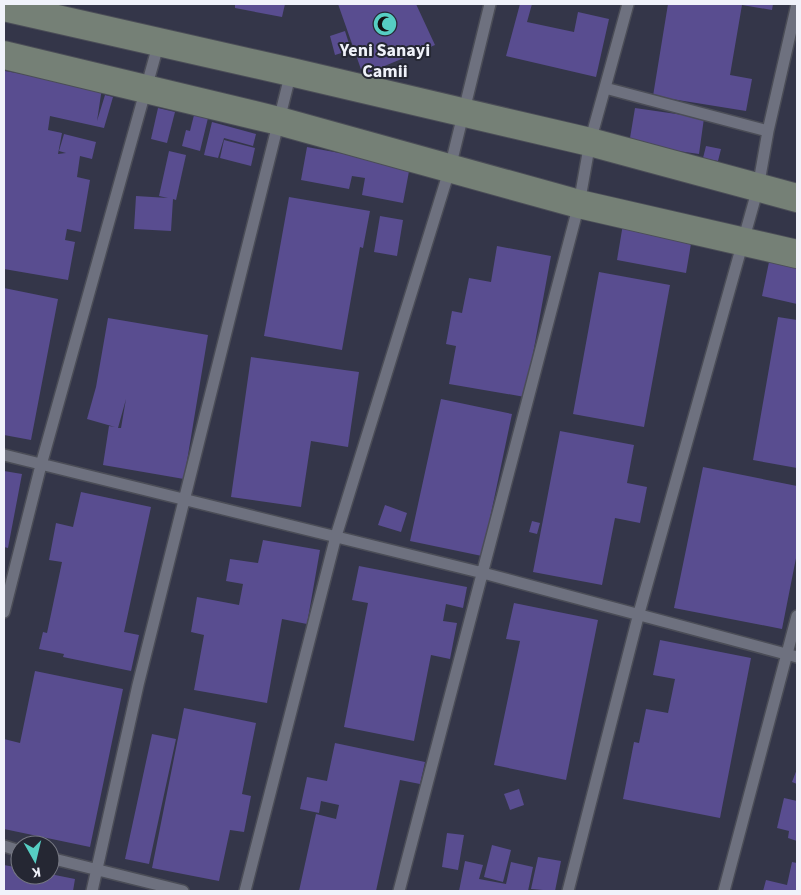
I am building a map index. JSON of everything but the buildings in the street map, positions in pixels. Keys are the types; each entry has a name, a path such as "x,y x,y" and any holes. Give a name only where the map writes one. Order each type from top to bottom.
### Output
{"street":[{"path":"4,7 590,142 797,198"},
{"path":"4,55 279,121 579,204 797,254"}],"lane":[{"path":"246,891 336,536 450,168 490,4"},
{"path":"399,891 579,204 590,142 628,4"},
{"path":"568,891 639,613 758,188 768,131 797,4"},
{"path":"4,612 41,465 145,89 160,42"},
{"path":"92,891 138,685 291,72"},
{"path":"605,88 768,131"},
{"path":"4,455 184,501 336,536 483,573 792,655"},
{"path":"724,891 792,655 797,616"},
{"path":"60,861 183,891"}],"shaded area":[{"path":"4,4 797,4 797,891 4,891"}],"place":[{"name":"Yeni Sanayi Camii","path":"385,24"}]}
